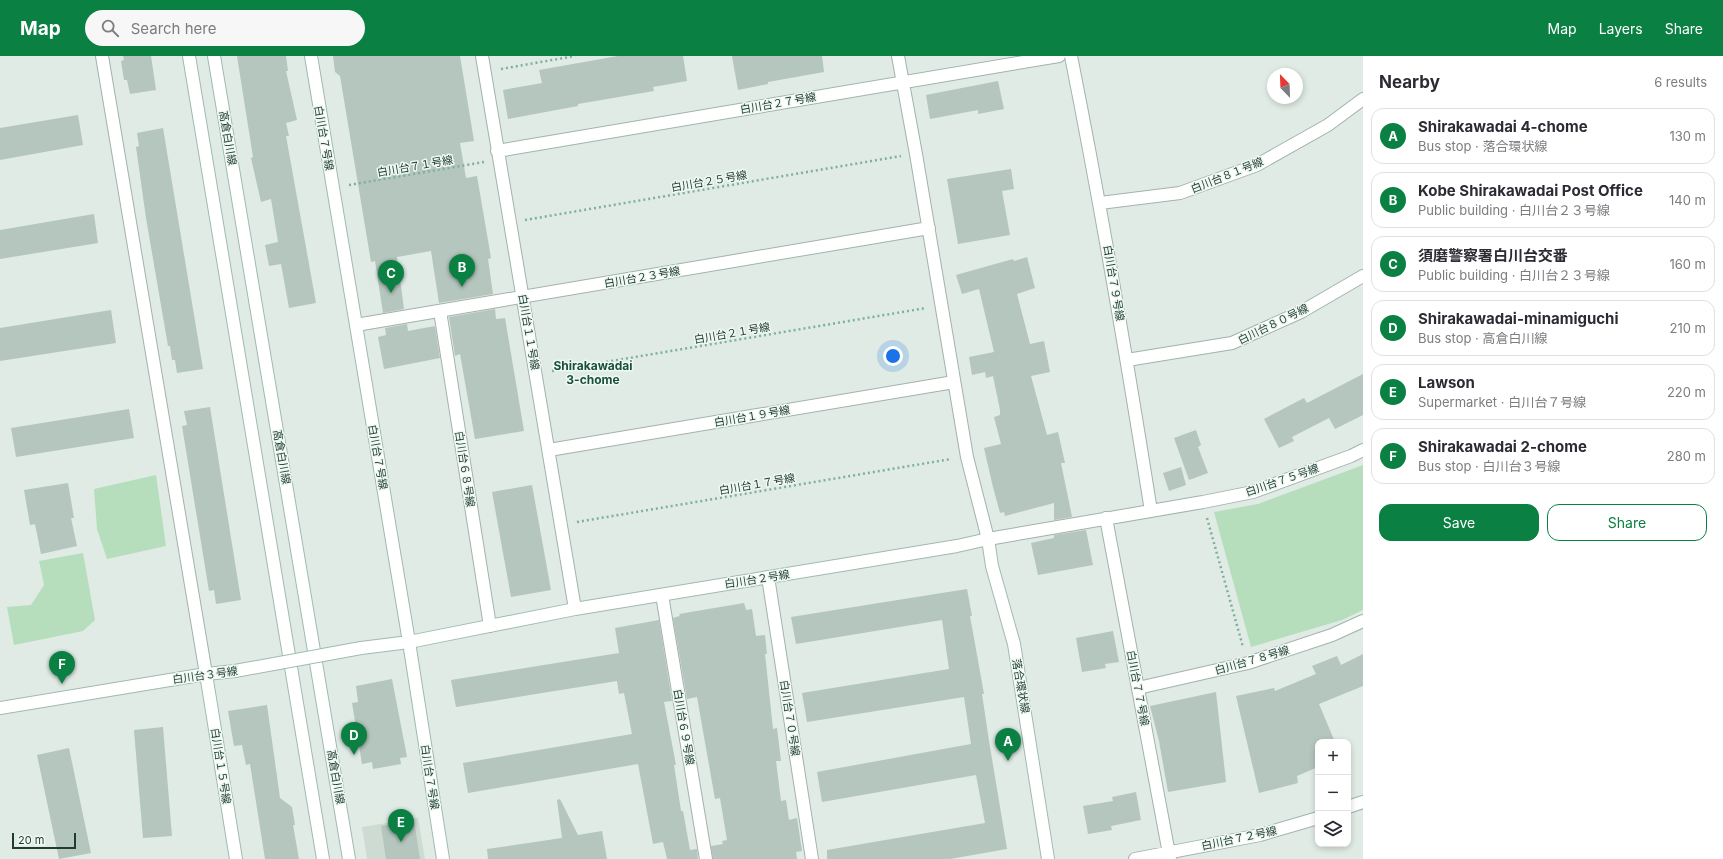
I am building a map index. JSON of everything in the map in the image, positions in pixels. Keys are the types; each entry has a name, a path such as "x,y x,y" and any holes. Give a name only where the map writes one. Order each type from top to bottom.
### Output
{"street":[{"name":"白川台１５号線","path":"102,56 236,859"},
{"path":"189,56 324,859"},
{"name":"高倉白川線","path":"214,56 349,859"},
{"name":"白川台７号線","path":"311,56 409,642 443,859"},
{"name":"白川台１１号線","path":"482,56 575,609"},
{"name":"落合環状線","path":"898,56 967,457 988,539 992,566 1014,644 1048,859"},
{"name":"白川台２７号線","path":"498,155 902,82 999,61 1059,56"},
{"name":"白川台７９号線","path":"1071,56 1100,203 1151,511"},
{"name":"白川台８１号線","path":"1100,203 1180,193 1257,165 1328,125 1363,99"},
{"name":"白川台２３号線","path":"356,325 928,228"},
{"name":"白川台８０号線","path":"1127,360 1232,343 1301,312 1363,276"},
{"name":"白川台６８号線","path":"440,311 490,626"},
{"name":"白川台１９号線","path":"549,450 954,382"},
{"name":"白川台７５号線","path":"1106,518 1203,502 1252,492 1351,456 1363,450"},
{"name":"白川台２号線","path":"409,642 575,609 1106,518"},
{"name":"白川台７７号線","path":"1106,518 1170,856"},
{"name":"白川台７０号線","path":"768,577 812,859"},
{"name":"白川台６９号線","path":"662,595 706,859"},
{"name":"白川台７８号線","path":"1138,688 1248,663 1332,635 1363,621"},
{"name":"白川台３号線","path":"0,708 206,674 235,671 362,648 409,642"},
{"path":"1351,807 1363,802"},
{"name":"白川台７２号線","path":"1135,859 1170,856 1260,835 1315,819"}],"path":[{"path":"484,71 576,56"},
{"name":"白川台７１号線","path":"333,188 498,155"},
{"name":"白川台２５号線","path":"511,222 901,156"},
{"name":"白川台２１号線","path":"536,374 930,308"},
{"name":"白川台１７号線","path":"561,525 955,458"},
{"path":"1203,502 1248,663"}],"shaded area":[{"path":"418,818 425,859 367,859 362,827"}],"green space":[{"path":"1363,465 1363,610 1342,620 1251,647 1214,512 1258,504"},
{"path":"156,475 166,546 107,559 97,529 94,489"},
{"path":"83,553 95,620 83,631 14,645 7,607 31,605 44,585 39,561"}],"building":[{"path":"123,56 151,56 156,90 130,94 127,80 124,80 121,61 124,60"},
{"path":"237,56 286,56 288,71 286,71 297,120 286,123 289,136 286,136 316,303 289,308 281,264 269,266 265,245 278,242 271,199 261,202 251,158 253,157"},
{"path":"333,56 460,56 474,141 460,143 466,178 477,176 491,258 488,259 493,294 439,303 431,251 397,257 404,309 383,313 375,261 371,262 340,76 335,72"},
{"path":"618,56 683,56 687,81 653,87 654,91 578,104 578,106 508,119 503,90 542,83 539,70"},
{"path":"732,56 822,56 824,72 768,82 768,84 738,90"},
{"path":"998,81 1004,109 978,114 978,110 930,119 926,95"},
{"path":"78,115 83,145 0,160 0,128"},
{"path":"163,128 203,369 177,373 175,360 172,360 170,346 168,346 146,218 136,147 139,146 137,133"},
{"path":"1011,169 1014,189 1002,191 1010,235 958,244 947,179"},
{"path":"94,214 98,243 0,259 0,230"},
{"path":"1027,257 1035,288 1017,294 1030,344 1044,341 1050,372 1031,376 1047,435 1058,432 1065,463 1061,463 1072,517 1054,520 1054,503 1005,516 1004,512 1000,513 984,448 1001,444 994,417 1000,415 1000,410 993,376 986,378 985,372 972,375 969,357 994,352 979,289 962,294 956,275 1013,259 1014,261"},
{"path":"495,309 496,319 505,318 524,431 475,439 460,354 455,356 449,317"},
{"path":"111,310 116,343 0,361 0,328"},
{"path":"407,324 408,331 435,326 440,358 384,369 378,337 386,335 385,328"},
{"path":"1363,374 1363,415 1335,429 1329,418 1292,437 1294,441 1279,448 1264,419 1304,398 1307,403"},
{"path":"210,407 241,600 216,604 214,590 209,591 182,426 187,425 184,411"},
{"path":"129,409 134,438 16,457 11,428"},
{"path":"1196,430 1201,445 1198,447 1208,473 1189,480 1174,438"},
{"path":"1181,467 1186,485 1169,491 1163,473"},
{"path":"68,483 74,518 71,518 77,546 41,554 35,524 30,525 24,490"},
{"path":"532,485 551,590 511,597 492,492"},
{"path":"1086,530 1093,565 1038,575 1031,543 1054,538 1054,535"},
{"path":"967,589 972,616 970,616 984,694 982,694 989,741 1007,849 950,859 827,859 827,850 985,823 976,775 822,802 817,772 971,744 964,697 807,722 802,693 949,669 942,620 796,644 791,617"},
{"path":"744,603 746,610 752,609 756,636 765,635 767,654 765,654 773,729 777,728 781,761 776,761 781,801 786,800 789,820 797,818 802,851 796,852 797,859 713,859 711,846 723,844 722,841 727,840 720,798 715,799 697,697 687,699 673,618 680,616 679,614"},
{"path":"659,620 672,701 664,702 676,765 674,765 681,811 683,811 690,850 697,849 698,859 667,859 663,842 653,844 638,764 468,793 463,763 632,734 624,693 619,694 617,681 456,707 451,680 619,653 615,628"},
{"path":"1113,631 1119,662 1105,664 1106,668 1082,672 1076,638"},
{"path":"1363,654 1363,686 1319,704 1334,739 1315,739 1315,768 1297,776 1298,783 1259,793 1236,696 1274,688 1275,691 1316,674 1312,666 1337,656 1341,665"},
{"path":"392,679 407,757 400,758 401,764 373,769 372,762 362,764 352,703 358,702 356,686"},
{"path":"1216,692 1226,782 1168,792 1159,741 1150,706"},
{"path":"267,705 280,798 292,807 295,825 293,825 299,859 265,859 250,764 246,765 242,745 234,746 228,711"},
{"path":"163,727 172,836 143,838 134,730"},
{"path":"69,748 91,853 59,859 37,755"},
{"path":"1136,792 1141,820 1111,826 1112,830 1088,834 1083,806 1113,801 1112,797"},
{"path":"560,799 578,835 602,831 607,859 488,859 487,849 562,838 557,800"},
{"path":"414,820 420,859 386,859 381,826"}],"place":[{"name":"Kobe Shirakawadai Post Office","path":"462,287"},
{"name":"須磨警察署白川台交番","path":"391,293"},
{"name":"Shirakawadai 2-chome","path":"62,684"},
{"name":"Shirakawadai-minamiguchi","path":"354,755"},
{"name":"Shirakawadai 4-chome","path":"1008,761"},
{"name":"Lawson","path":"401,842"}],"district":[{"name":"Shirakawadai 3-chome","path":"593,372"}]}
